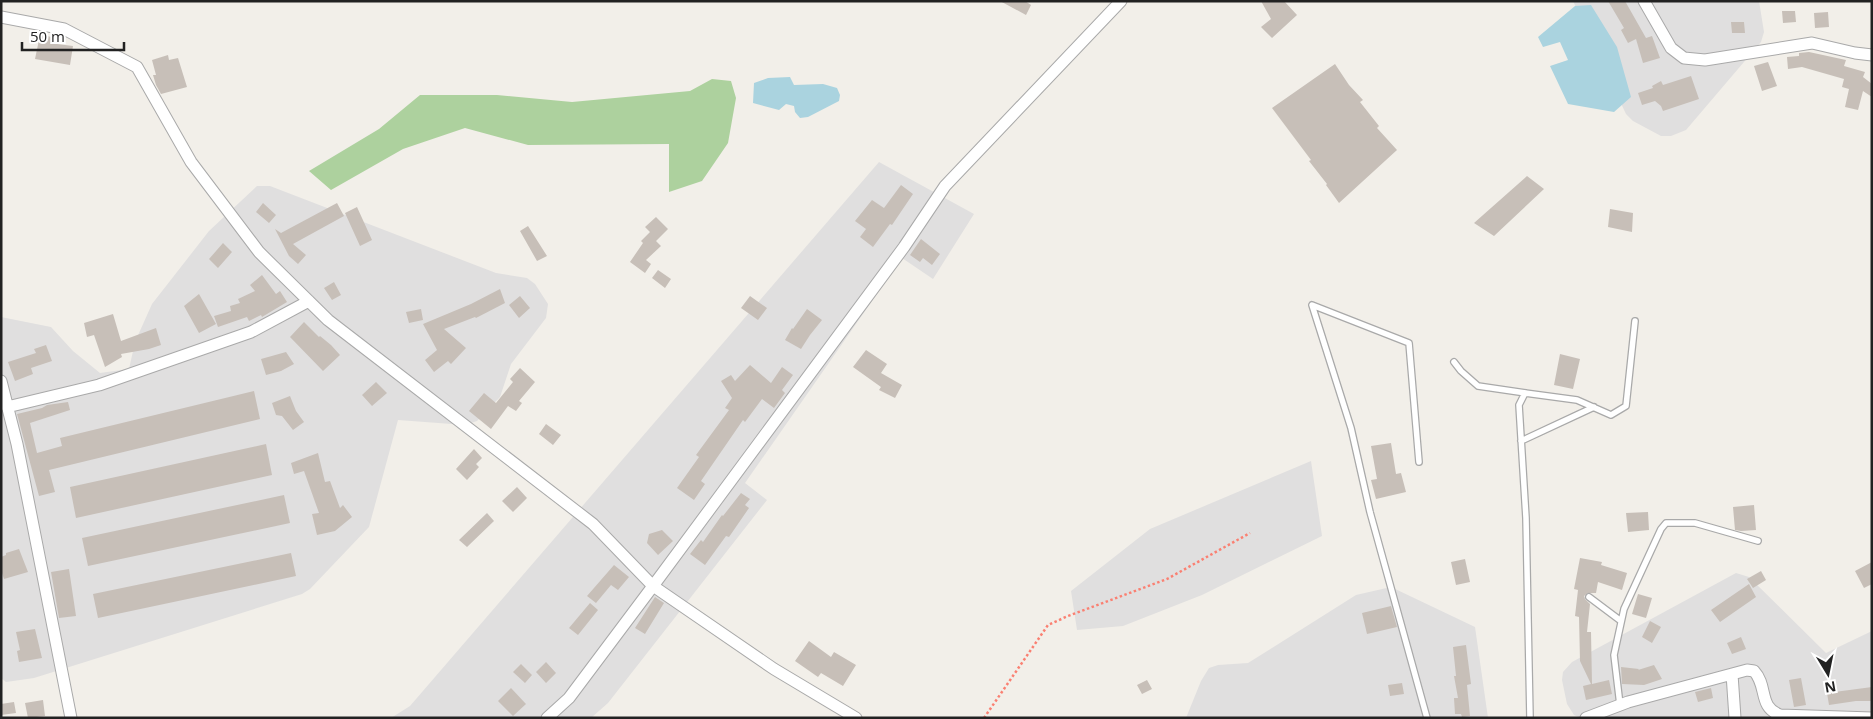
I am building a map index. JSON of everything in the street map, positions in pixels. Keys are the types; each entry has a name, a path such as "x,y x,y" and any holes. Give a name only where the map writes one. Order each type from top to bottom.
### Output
{"street":[{"path":"547,718 568,698 653,586 904,247 945,186 1121,1"},
{"path":"1644,1 1671,48 1684,58 1705,60 1812,43 1872,55"},
{"path":"1,17 64,29 137,67 191,162 259,252 328,320 593,524 653,586 774,669 856,718"},
{"path":"7,407 99,386 251,332 309,301"},
{"path":"1,382 17,444 71,718"},
{"path":"1586,718 1620,705 1747,670 1754,671 1759,676 1766,705 1772,712 1780,715 1872,718"},
{"path":"1732,674 1735,718"}],"lane":[{"path":"1419,462 1409,343 1312,305 1351,428 1370,512 1427,718"},
{"path":"1454,362 1478,386 1577,400 1611,415 1626,406 1635,321"},
{"path":"1530,718 1526,518 1519,405 1525,393 1531,394"},
{"path":"1522,441 1594,407"},
{"path":"1620,705 1614,654 1621,620 1624,609 1661,529 1666,523 1695,523 1758,541"},
{"path":"1589,597 1621,620"}],"path":[{"path":"984,718 1048,625 1167,579 1250,533"}],"shaded area":[{"path":"1573,1 1759,1 1764,32 1761,42 1686,130 1671,136 1661,136 1633,121 1626,114"},
{"path":"879,162 974,214 933,279 902,258 745,483 767,500 608,703 591,718 391,718 410,706"},
{"path":"257,186 270,186 496,273 527,278 535,284 548,304 546,318 511,364 500,397 477,421 465,425 398,420 369,527 310,589 302,594 34,678 6,682 1,678 1,317 51,327 73,351 100,373 129,369 135,342 152,304 209,231"},
{"path":"1311,461 1322,536 1202,595 1123,626 1077,630 1071,591 1150,529"},
{"path":"1736,573 1749,577 1826,653 1872,631 1872,718 1581,718 1574,715 1567,704 1562,680 1563,672 1572,662"},
{"path":"1391,587 1475,627 1488,718 1186,718 1201,681 1209,668 1218,665 1248,663 1356,595"}],"green space":[{"path":"712,79 731,81 736,98 728,143 702,181 669,192 669,144 528,145 465,128 403,149 331,190 309,171 379,129 420,95 497,95 572,102 690,91"}],"water":[{"path":"1591,5 1617,47 1631,97 1614,112 1568,104 1550,66 1568,60 1560,42 1543,47 1538,37 1575,6"},
{"path":"790,77 794,85 823,84 837,88 840,95 839,101 808,117 800,118 795,112 794,106 786,104 779,110 753,103 754,83 768,78"}],"building":[{"path":"1000,1 1025,1 1031,5 1026,15"},
{"path":"1261,1 1284,1 1297,15 1272,38 1261,27 1271,19"},
{"path":"1608,1 1625,1 1646,38 1652,36 1660,58 1643,63 1636,39 1628,43 1621,30 1624,28"},
{"path":"1782,11 1795,11 1796,22 1783,23"},
{"path":"1828,12 1829,27 1815,28 1814,13"},
{"path":"1731,22 1744,22 1745,33 1732,33"},
{"path":"40,35 58,38 57,44 73,46 70,65 35,59"},
{"path":"1809,52 1846,60 1844,66 1865,72 1863,77 1872,84 1872,97 1863,91 1858,110 1845,107 1849,89 1842,87 1844,79 1802,67 1788,69 1787,57 1799,56 1799,53"},
{"path":"168,55 169,60 178,58 187,87 161,94 153,75 156,75 152,60"},
{"path":"1768,62 1777,86 1762,91 1754,66"},
{"path":"1335,64 1349,85 1363,100 1360,102 1379,126 1377,128 1397,150 1339,203 1309,161 1311,160 1272,108"},
{"path":"1691,76 1699,99 1663,111 1661,106 1655,101 1642,105 1638,93 1653,88 1652,86 1661,81 1663,85"},
{"path":"1527,176 1544,189 1494,236 1474,223"},
{"path":"901,185 913,194 892,225 890,224 873,247 860,237 866,229 855,221 872,200 884,208"},
{"path":"263,203 276,215 269,223 256,212"},
{"path":"337,203 344,216 293,244 306,255 298,264 289,256 275,229 281,233"},
{"path":"357,207 372,240 360,246 345,213"},
{"path":"1610,209 1633,213 1632,232 1608,227"},
{"path":"656,217 668,229 656,241 661,246 646,260 651,264 645,273 630,262 643,243 641,241 650,232 645,227"},
{"path":"528,226 547,256 537,261 520,231"},
{"path":"921,239 940,254 932,265 923,258 920,262 910,255"},
{"path":"223,243 232,252 218,268 209,259"},
{"path":"658,270 671,279 665,288 652,278"},
{"path":"262,275 276,294 280,291 287,302 262,317 261,315 249,321 247,317 218,327 214,316 231,311 230,306 240,303 238,299 255,291 250,285"},
{"path":"334,282 341,295 332,300 324,288"},
{"path":"500,289 505,303 476,318 444,329 466,348 451,364 448,361 434,372 425,360 437,350 423,324 471,304"},
{"path":"199,294 216,324 199,333 184,306"},
{"path":"520,296 530,308 519,318 509,305"},
{"path":"750,296 767,308 758,320 741,308"},
{"path":"421,309 423,320 409,323 406,312"},
{"path":"807,309 822,320 801,349 785,340"},
{"path":"113,314 121,341 156,328 161,345 121,354 122,357 105,367 94,335 87,337 84,323"},
{"path":"304,322 340,355 323,371 290,337"},
{"path":"46,345 52,361 31,368 33,374 15,381 8,362 36,353 34,349"},
{"path":"866,350 887,364 881,373 902,385 895,398 879,390 881,387 853,367"},
{"path":"286,352 294,364 281,371 266,375 261,359"},
{"path":"1560,354 1580,359 1573,389 1554,385"},
{"path":"750,365 771,383 782,367 793,375 782,390 785,393 774,408 762,399 745,422 743,420 701,481 705,484 694,500 677,488 699,457 696,455 729,410 725,408 732,398 721,381 731,375 735,381"},
{"path":"520,368 535,382 519,401 522,403 516,411 508,406 491,429 469,411 484,393 496,403 513,382 510,379"},
{"path":"376,382 387,393 372,406 362,395"},
{"path":"254,391 260,419 49,470 55,492 39,496 17,414 47,405 68,402 70,410 30,423 37,453 62,446 60,438"},
{"path":"290,396 296,411 304,422 293,430 282,416 276,415 272,403"},
{"path":"546,424 561,435 553,445 539,434"},
{"path":"1391,443 1396,474 1401,473 1406,492 1376,499 1371,480 1377,479 1371,446"},
{"path":"266,444 272,475 76,518 70,487"},
{"path":"474,449 482,458 476,464 479,467 467,480 456,469"},
{"path":"318,453 325,482 330,481 340,508 343,505 352,517 335,531 317,535 312,514 319,513 304,471 294,474 291,463"},
{"path":"517,487 527,498 513,512 502,501"},
{"path":"741,493 750,499 745,505 749,508 729,537 726,536 705,565 690,554 701,540 703,542 722,515"},
{"path":"284,495 290,523 88,566 82,538"},
{"path":"1754,505 1756,530 1735,530 1733,507"},
{"path":"1648,512 1649,530 1628,532 1626,513"},
{"path":"487,513 494,521 467,547 459,540"},
{"path":"662,530 673,541 658,555 647,543 649,534"},
{"path":"19,549 28,572 4,579 1,570 1,557 6,555 6,553"},
{"path":"291,553 296,576 98,618 93,594"},
{"path":"1580,558 1602,562 1601,565 1627,573 1622,590 1598,582 1596,593 1588,593 1584,596 1590,604 1587,632 1591,632 1592,684 1609,680 1612,694 1586,700 1583,686 1591,684 1580,661 1579,617 1575,616 1578,590 1574,589"},
{"path":"1465,559 1470,582 1456,585 1451,562"},
{"path":"1872,562 1872,584 1864,588 1855,571"},
{"path":"614,565 629,577 618,590 611,585 596,603 587,596"},
{"path":"69,569 76,616 59,618 51,572"},
{"path":"1761,571 1766,580 1753,588 1747,579"},
{"path":"1749,584 1756,597 1720,622 1711,610"},
{"path":"1638,594 1652,598 1646,618 1632,614"},
{"path":"655,597 664,603 645,634 635,628"},
{"path":"590,603 598,610 578,635 569,628"},
{"path":"1391,606 1397,627 1367,634 1362,613"},
{"path":"1650,621 1661,627 1652,643 1642,637"},
{"path":"35,629 42,658 19,662 17,651 20,650 16,632"},
{"path":"1741,637 1746,649 1732,654 1727,643"},
{"path":"809,641 831,657 834,652 856,665 843,686 821,673 818,677 795,661"},
{"path":"1466,645 1471,684 1467,685 1470,716 1462,717 1461,714 1455,714 1454,698 1458,698 1454,676 1456,676 1453,647"},
{"path":"546,662 556,673 546,683 536,672"},
{"path":"521,664 532,675 525,683 513,672"},
{"path":"1654,665 1662,679 1644,685 1622,684 1621,667 1638,670"},
{"path":"1801,678 1806,705 1794,707 1789,680"},
{"path":"1147,680 1152,689 1142,694 1137,685"},
{"path":"1402,683 1404,694 1390,696 1388,685"},
{"path":"1872,687 1872,701 1829,705 1827,693"},
{"path":"511,688 526,704 513,716 498,701"},
{"path":"1711,688 1713,698 1698,702 1695,692"},
{"path":"43,700 45,716 28,718 25,703"},
{"path":"14,702 16,713 1,715 1,704"}]}
